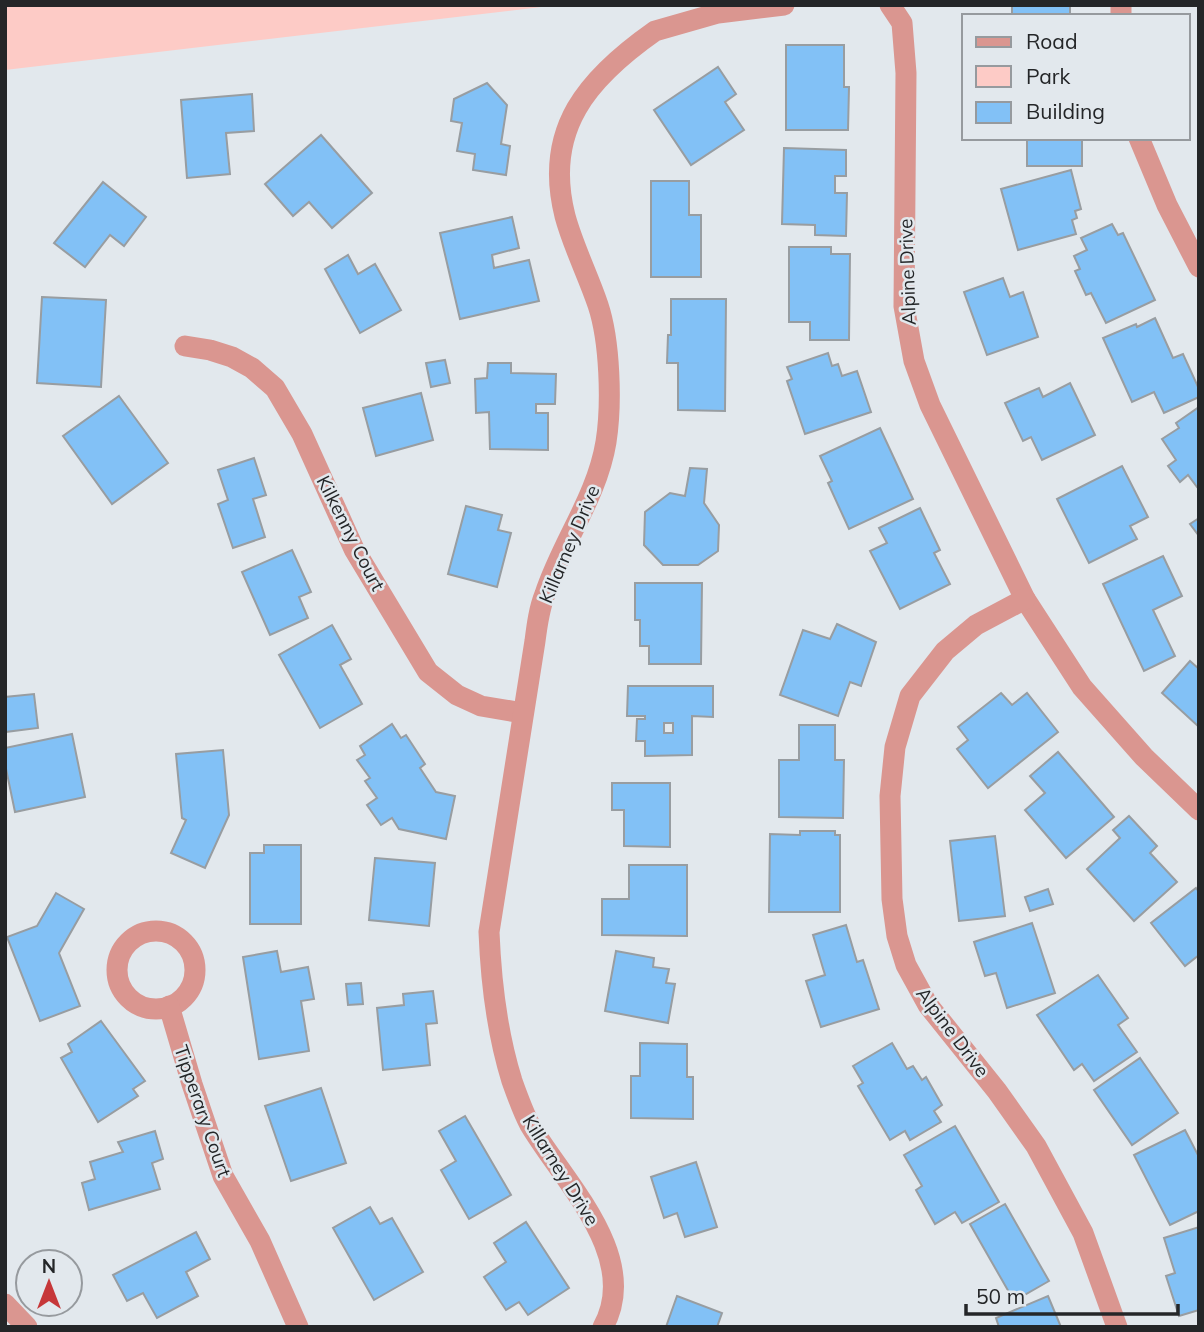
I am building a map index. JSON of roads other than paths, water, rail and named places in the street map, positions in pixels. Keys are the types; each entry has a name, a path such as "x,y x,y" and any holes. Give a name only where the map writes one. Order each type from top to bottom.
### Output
{"street":[{"name":"Killarney Drive","path":"603,1327 610,1314 613,1282 606,1249 595,1221 530,1124 512,1080 500,1033 491,979 489,932 544,594 596,481 606,437 608,354 599,307 565,214 558,165 566,126 592,85 615,61 655,31 718,13 784,5"},
{"name":"Alpine Drive","path":"891,6 902,23 906,73 904,306 914,361 930,405 1025,599 1082,687 1144,757 1199,810"},
{"path":"1140,140 1167,205 1199,267"},
{"name":"Kilkenny Court","path":"185,346 232,357 251,368 275,388 302,434 354,549 428,672 457,695 481,706 523,713"},
{"name":"Alpine Drive","path":"1025,599 976,625 945,651 910,696 895,747 890,796 897,936 906,965 928,1006 997,1091 1036,1146 1083,1233 1117,1327"},
{"name":"Tipperary Court","path":"169,1006 223,1176 260,1241 298,1327"},
{"path":"5,1304 26,1327"}]}
